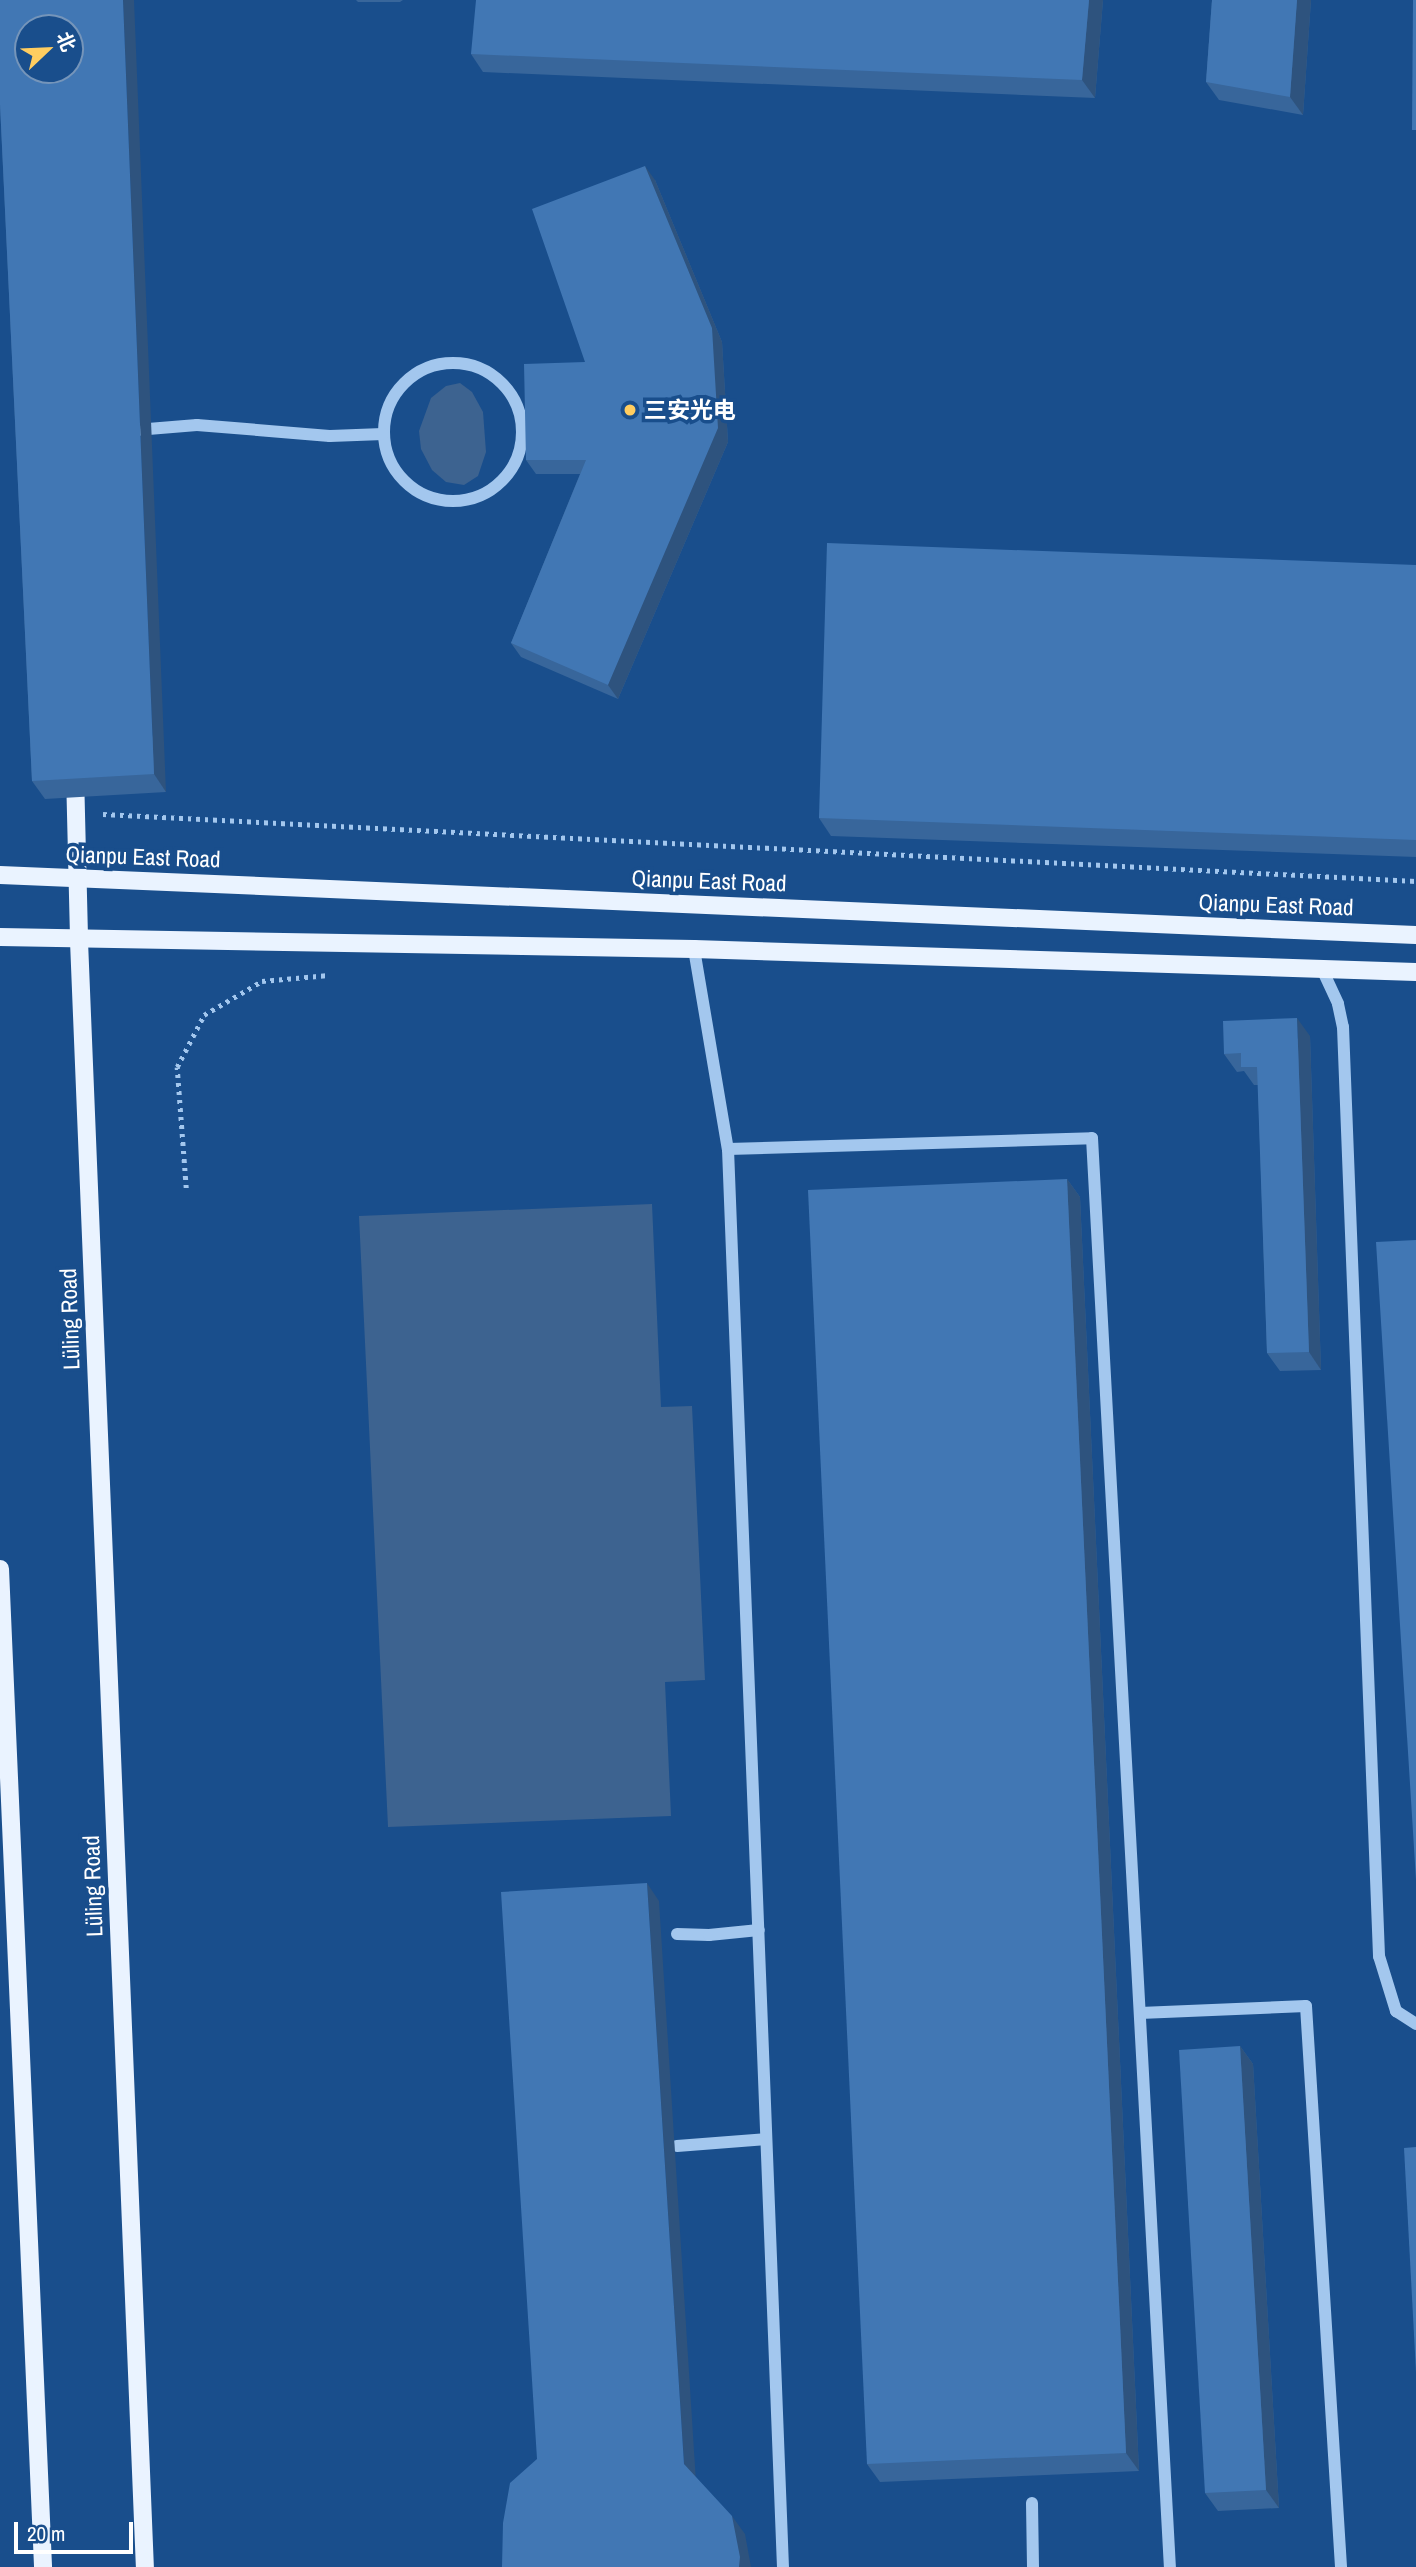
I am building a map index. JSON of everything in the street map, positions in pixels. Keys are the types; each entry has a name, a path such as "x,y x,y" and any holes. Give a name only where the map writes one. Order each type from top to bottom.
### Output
{"main road":[{"name":"Lüling Road","path":"74,757 79,941 145,2567"},
{"name":"Qianpu East Road","path":"0,875 1416,935"},
{"path":"0,937 79,941 694,949 1416,972"},
{"path":"0,1569 43,2567"}],"street":[{"path":"446,362 462,363 485,370 503,384 517,405 522,430 519,454 507,475 489,492 457,501 440,501 417,492 401,478 388,457 383,434 387,410 408,379 423,369 446,362"},
{"path":"128,431 197,425 330,436 383,434"},
{"path":"694,949 728,1149 783,2567"},
{"path":"1322,969 1338,1004 1343,1027 1379,1956 1396,2011 1416,2024"},
{"path":"728,1149 1092,1138 1170,2567"},
{"path":"677,1934 709,1935 759,1930"},
{"path":"1140,2013 1306,2006 1341,2567"},
{"path":"677,2146 766,2139"},
{"path":"1032,2504 1033,2567"}],"path":[{"path":"76,813 1416,881"}],"water":[{"path":"460,383 472,392 483,412 486,452 478,476 464,485 446,482 432,470 421,449 419,431 431,398 446,386"},
{"path":"652,1204 661,1407 692,1406 705,1680 665,1682 671,1816 388,1827 359,1216"}],"building":[{"path":"0,0 123,0 154,774 32,781 0,104"},
{"path":"476,0 1089,0 1082,80 471,54"},
{"path":"1212,0 1297,0 1290,97 1206,82"},
{"path":"1413,0 1416,0 1416,130 1412,130"},
{"name":"三安光电","path":"645,166 712,328 718,428 608,685 511,643 586,460 526,460 524,364 585,362 532,209"},
{"path":"827,543 1416,565 1416,840 819,818"},
{"path":"1297,1018 1309,1352 1267,1353 1257,1067 1241,1067 1241,1053 1224,1054 1223,1021"},
{"path":"1067,1179 1126,2453 867,2464 808,1190"},
{"path":"1416,1240 1416,1880 1376,1242"},
{"path":"647,1883 684,2464 732,2516 740,2557 739,2567 502,2567 503,2523 510,2483 537,2459 501,1892"},
{"path":"1240,2046 1266,2490 1205,2493 1179,2050"},
{"path":"1416,2147 1416,2372 1404,2148"}],"place":[{"name":"三安光电","path":"630,410"}]}
